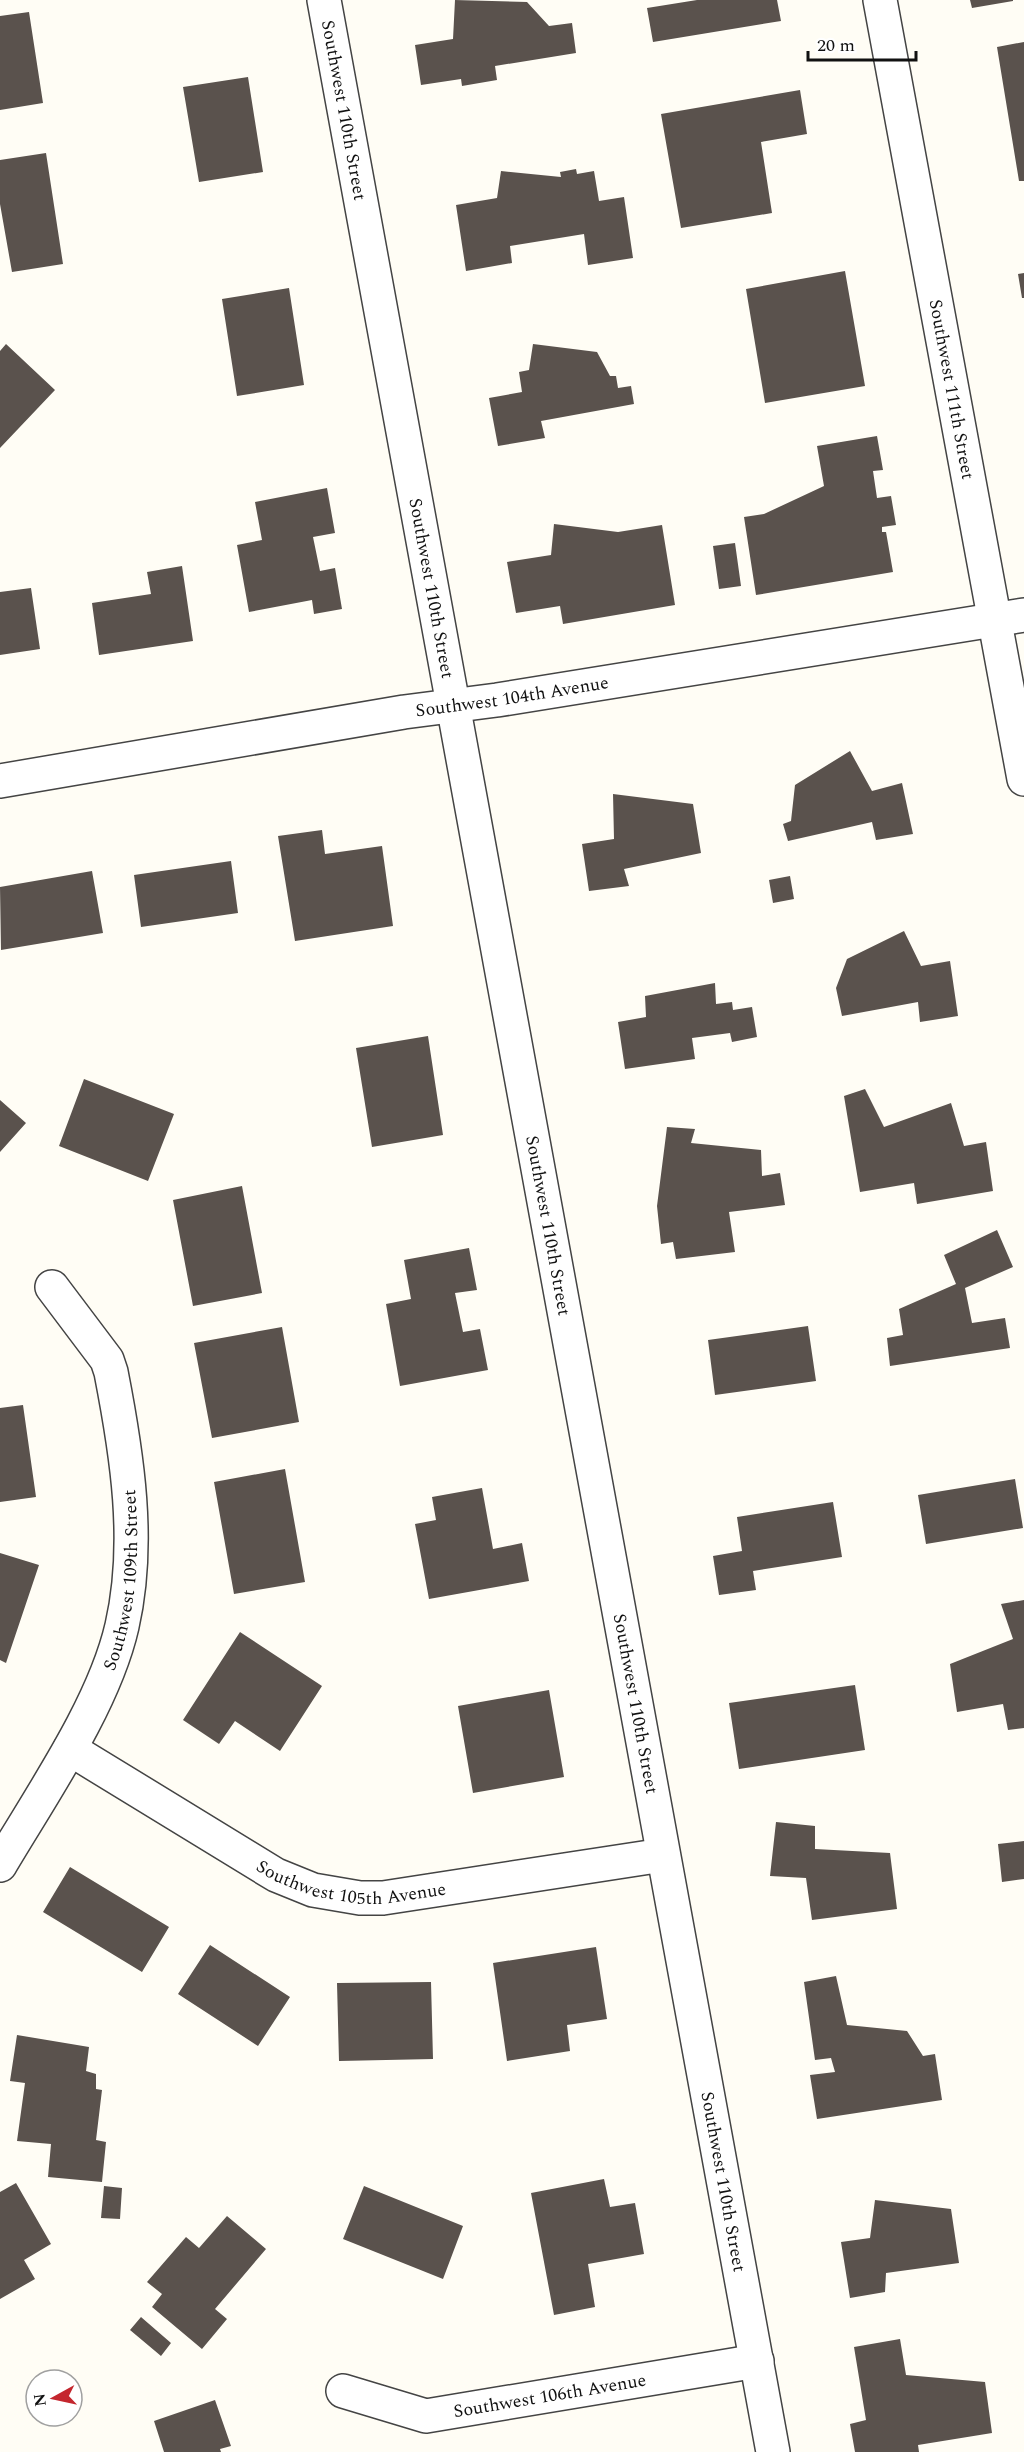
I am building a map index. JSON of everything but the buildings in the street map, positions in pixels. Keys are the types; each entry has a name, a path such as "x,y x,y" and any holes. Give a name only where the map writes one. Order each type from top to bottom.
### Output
{"street":[{"name":"Southwest 110th Street","path":"324,0 773,2452"},
{"name":"Southwest 111th Street","path":"880,0 1009,618 1024,779"},
{"name":"Southwest 104th Avenue","path":"0,781 452,706 1009,618"},
{"name":"Southwest 109th Street","path":"0,1865 70,1749 107,1672 122,1625 128,1590 130,1525 126,1467 111,1372 107,1360 52,1287"},
{"name":"Southwest 105th Avenue","path":"70,1749 276,1875 313,1890 335,1895 360,1898 405,1897 663,1855"},
{"name":"Southwest 106th Avenue","path":"343,2391 426,2416 757,2361"}]}
